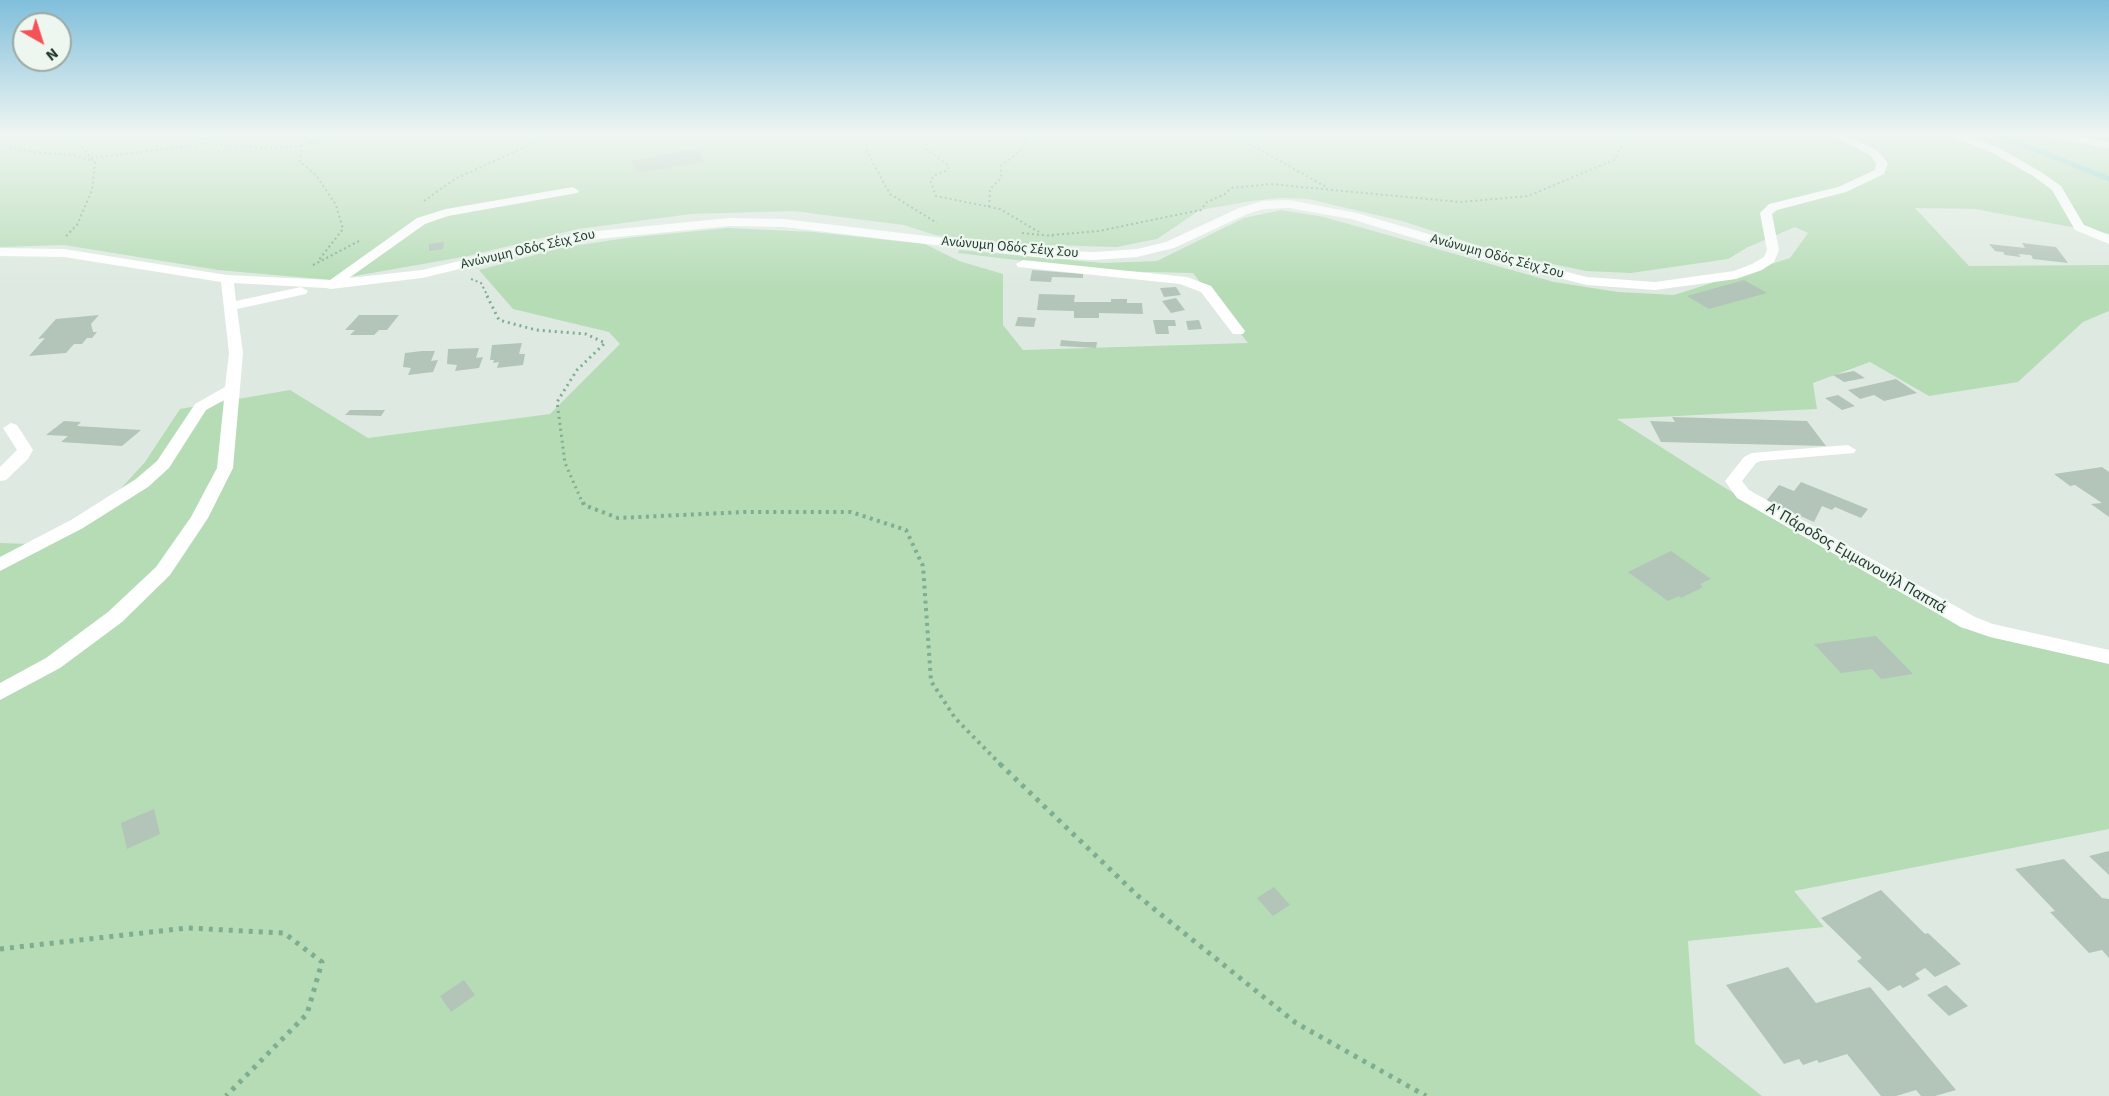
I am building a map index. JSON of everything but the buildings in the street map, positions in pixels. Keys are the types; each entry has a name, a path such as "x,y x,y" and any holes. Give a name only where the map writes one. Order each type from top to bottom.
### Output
{"street":[{"name":"Ανώνυμη Οδός Σέιχ Σου","path":"0,252 49,252 107,258 227,279 333,284 396,279 443,270 576,237 730,222 784,223 1044,254 1094,256 1137,253 1170,244 1243,211 1263,205 1289,204 1353,216 1488,256 1587,280 1655,286 1736,275 1757,267 1768,259 1773,250 1766,213 1773,207 1854,185"},
{"path":"2053,185 2057,188 2079,227 2109,240"},
{"path":"230,306 333,284 421,221 446,213 573,191"},
{"path":"935,242 961,254 980,259 1182,280 1206,289 1238,331"},
{"path":"0,692 53,663 106,624 163,571 199,518 225,468 236,352 227,279"},
{"path":"0,565 77,524 142,483 162,464 200,407 232,388"},
{"path":"0,476 22,456 25,450 11,428"},
{"name":"Α' Πάροδος Εμμανουήλ Παππά","path":"1848,450 1758,456 1750,460 1733,481 1743,494 1968,622 1990,630 2109,657"}],"path":[{"path":"49,252 77,225 93,185"},
{"path":"316,264 343,229 336,206 323,185"},
{"path":"884,185 890,194 936,223"},
{"path":"932,185 936,196 1008,213 1040,233"},
{"path":"989,207 990,189 994,185"},
{"path":"1323,185 1330,189"},
{"path":"1048,235 1099,231 1200,210"},
{"path":"443,270 481,283 499,320 536,330 586,334 604,343 577,370 557,402 565,463 584,506 618,518 745,512 851,512 906,530 923,566 932,681 955,718 1033,798 1156,911 1296,1023 1426,1096"},
{"path":"0,949 187,928 284,933 322,962 307,1014 226,1096"}],"green space":[{"path":"0,185 2109,185 2109,234 1975,209 1915,208 1969,266 2109,265 2109,311 2083,322 2018,382 1929,396 1870,362 1813,383 1817,409 1617,419 1722,486 1962,628 2109,660 2109,829 1794,891 1824,927 1688,941 1695,1043 1762,1096 0,1096 0,543 30,544 114,496 145,462 180,409 290,390 368,438 550,414 620,344 609,332 513,309 479,270 561,248 626,238 728,228 814,232 925,244 959,261 1003,274 1003,325 1023,350 1248,343 1193,273 1106,271 958,253 959,250 1103,263 1157,261 1244,218 1281,210 1324,217 1554,282 1618,292 1674,295 1790,258 1808,233 1795,227 1748,247 1728,259 1631,273 1586,271 1480,246 1402,221 1308,199 1279,198 1200,210 1157,239 1116,247 1018,244 935,235 904,225 793,211 691,214 578,229 468,256 332,280 218,270 64,245 0,247"}]}
